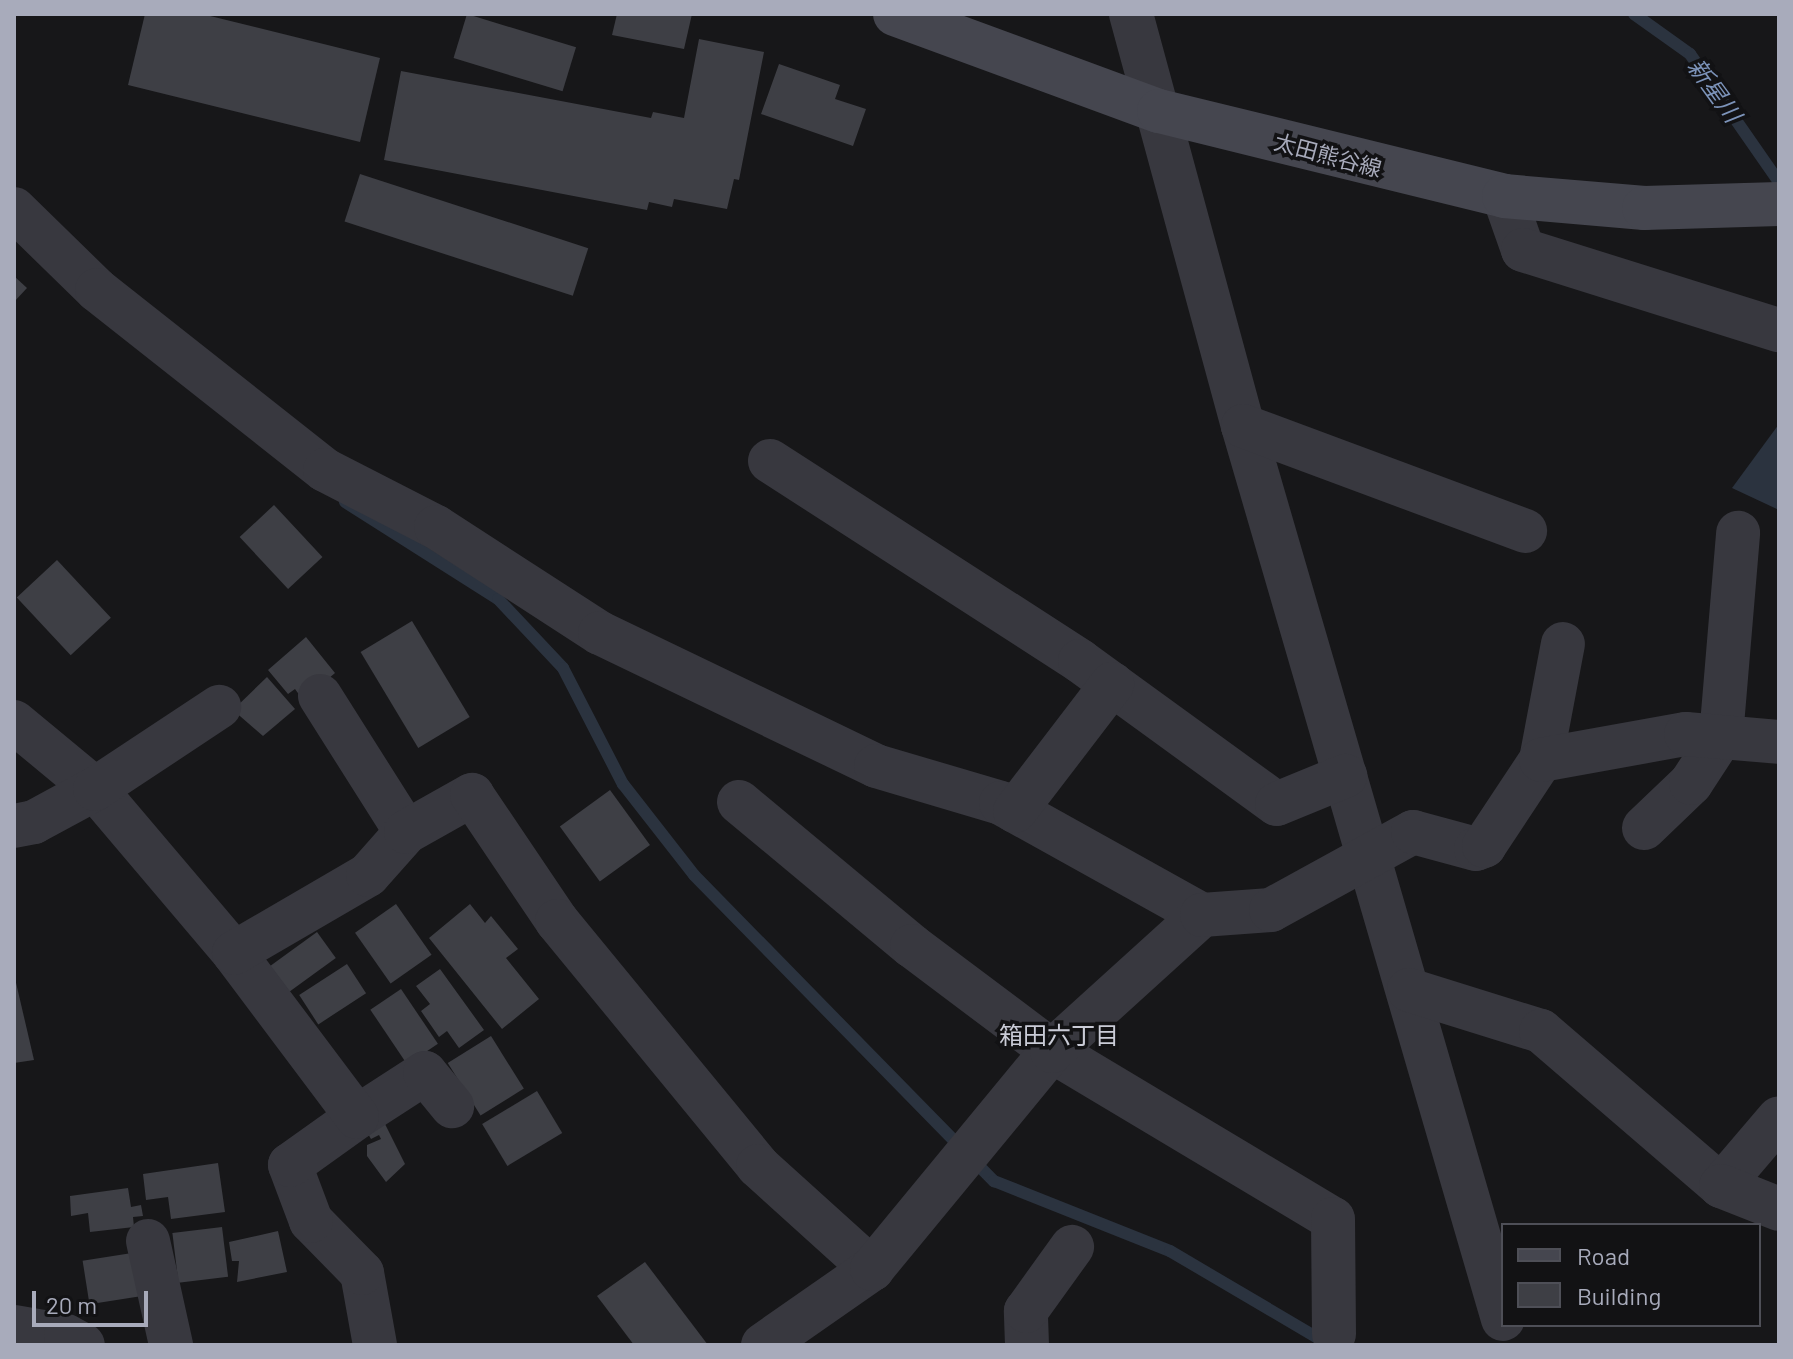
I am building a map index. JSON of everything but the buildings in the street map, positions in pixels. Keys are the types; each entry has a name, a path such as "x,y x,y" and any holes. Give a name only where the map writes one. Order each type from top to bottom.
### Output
{"main road":[{"name":"太田熊谷線","path":"895,14 1159,111 1504,196 1644,208 1766,206"}],"street":[{"path":"1131,14 1243,426 1501,1312"},
{"path":"1504,196 1523,250 1779,330"},
{"path":"14,209 97,290 325,470 436,527 600,633 876,766 1015,811 1202,915 1271,910 1413,832 1476,849 1484,846 1541,760 1563,644"},
{"path":"1243,426 1525,531"},
{"path":"770,461 1112,684 1277,804 1345,776"},
{"path":"1644,828 1691,783 1721,737 1738,533"},
{"path":"1015,811 1112,684"},
{"path":"320,696 406,832"},
{"path":"14,826 34,822 95,789 219,707"},
{"path":"14,722 95,789 234,953 357,1117"},
{"path":"1541,760 1686,734 1779,742"},
{"path":"234,953 368,875 406,832 472,795 557,921 758,1166 872,1269"},
{"path":"739,802 912,946 1052,1051 1333,1219 1334,1334"},
{"path":"763,1345 872,1269 1052,1051 1202,915"},
{"path":"1409,990 1541,1031 1721,1186 1779,1209"},
{"path":"375,1345 362,1273 311,1221 290,1165 425,1073 452,1106"},
{"path":"1721,1186 1779,1118"},
{"path":"148,1241 171,1345"},
{"path":"1027,1345 1026,1311 1072,1247"},
{"path":"14,1327 66,1336 83,1345"}],"water":[{"path":"1779,424 1779,510 1732,488"}],"waterway":[{"name":"新星川","path":"1634,14 1690,54 1779,182"},
{"path":"345,502 498,599 563,668 623,784 694,875 994,1181 1170,1251 1326,1343"}],"district":[{"name":"箱田六丁目","path":"1059,1035"}]}
